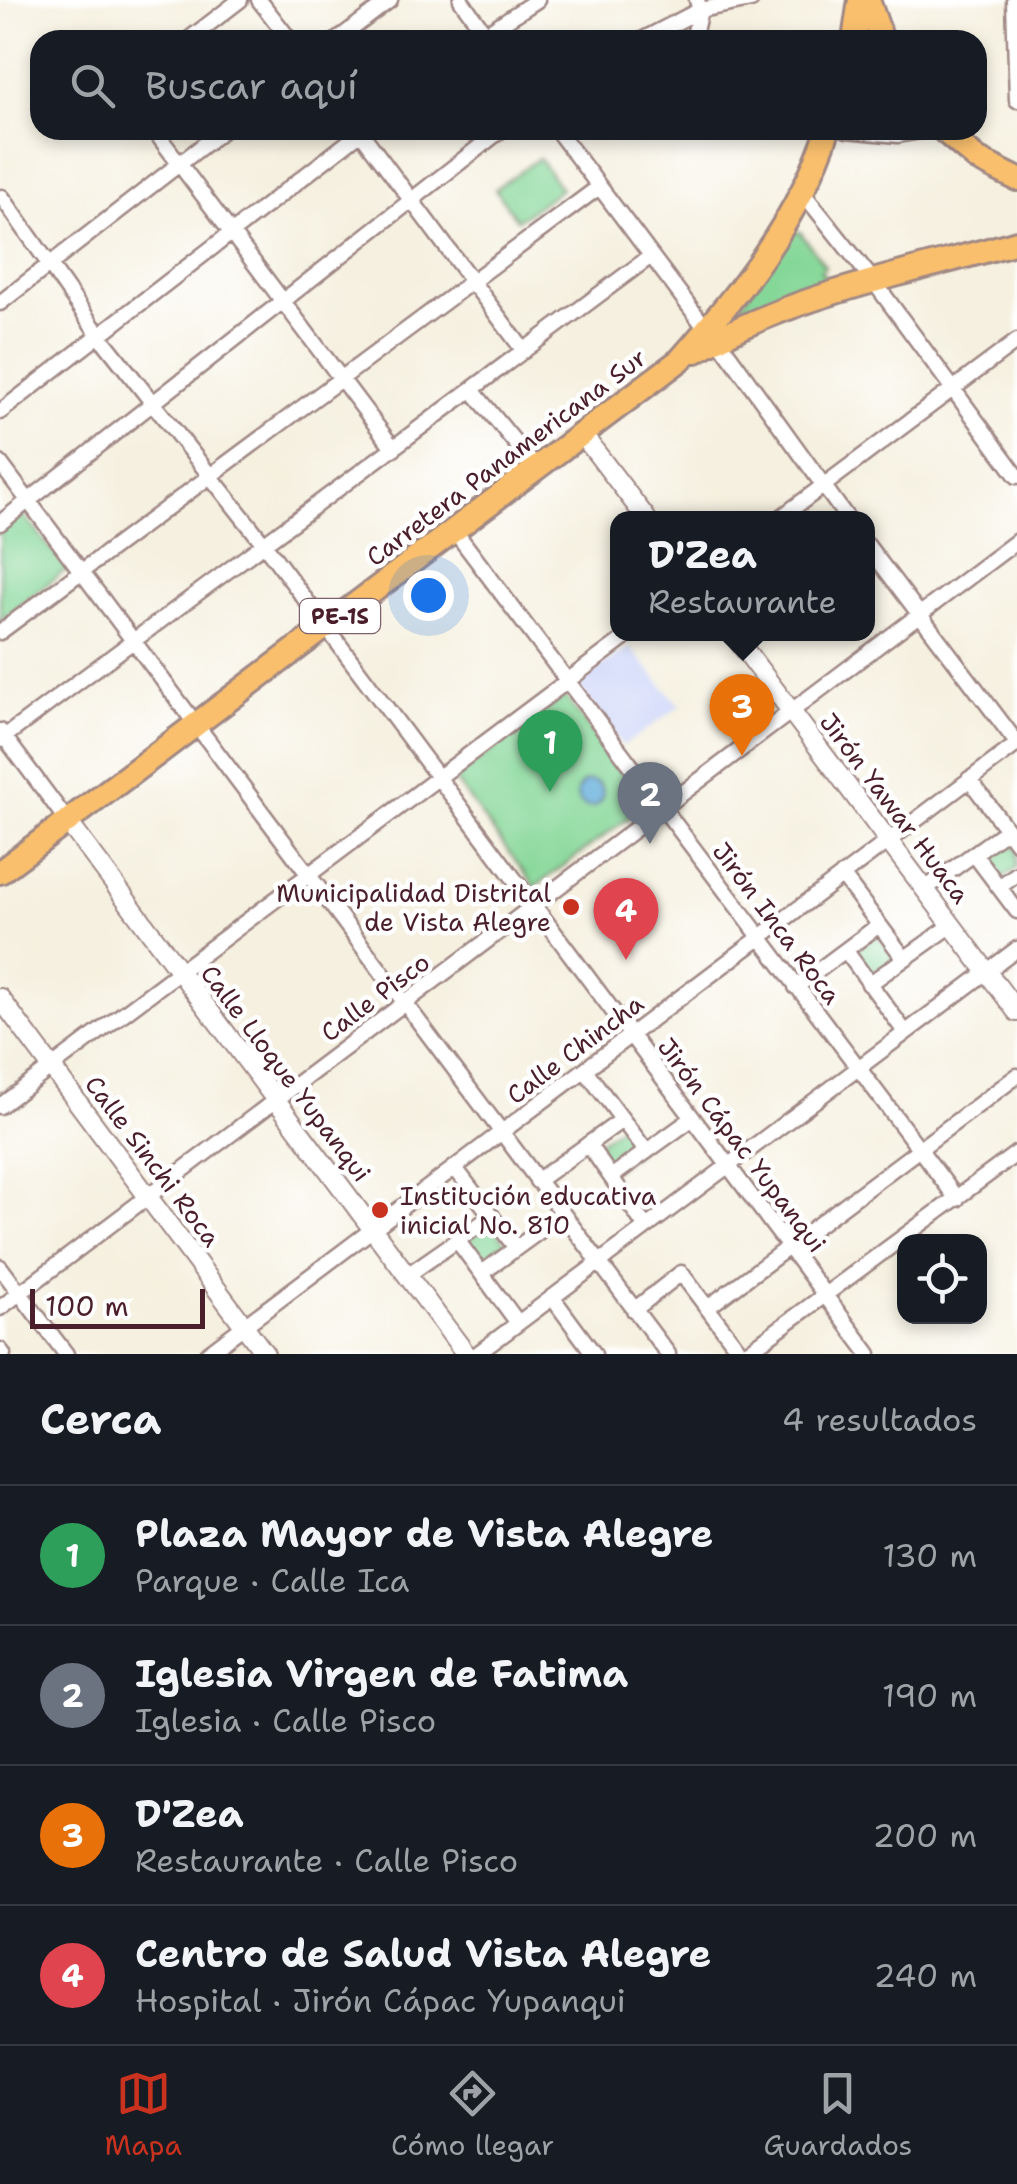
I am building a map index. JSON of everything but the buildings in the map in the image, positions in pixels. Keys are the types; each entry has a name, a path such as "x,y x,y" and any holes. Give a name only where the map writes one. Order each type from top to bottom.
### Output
{"highway":[{"path":"856,30 860,0"},
{"path":"868,0 878,30"},
{"path":"712,334 803,194 824,140"},
{"path":"955,140 977,159 1017,179"},
{"path":"712,334 791,307 1017,242"},
{"name":"Carretera Panamericana Sur","path":"0,872 712,334"}],"street":[{"path":"201,30 240,0"},
{"path":"259,0 282,30"},
{"path":"350,30 390,0"},
{"path":"461,0 479,30"},
{"path":"495,30 537,0"},
{"path":"658,30 699,5 751,0"},
{"path":"1014,0 1017,100"},
{"path":"695,30 699,5"},
{"path":"162,140 394,449"},
{"path":"0,303 210,140"},
{"path":"0,412 350,140"},
{"path":"368,140 524,351"},
{"path":"0,522 151,400 488,140"},
{"path":"565,140 843,511"},
{"path":"0,632 599,187"},
{"path":"803,194 875,283 1017,476"},
{"name":"Jirón Cápac Yupanqui","path":"2,196 99,335 264,544 869,1354"},
{"path":"68,822 1,735 651,256"},
{"path":"789,511 1017,341"},
{"path":"472,390 536,468"},
{"path":"582,434 641,511"},
{"path":"0,463 664,1349 647,1354"},
{"name":"Jirón Inca Roca","path":"454,530 957,1199"},
{"name":"Calle Pisco","path":"0,1308 1017,542"},
{"path":"875,556 1017,743"},
{"path":"0,1106 621,641"},
{"name":"Jirón Yawar Huaca","path":"738,641 1017,1012"},
{"name":"Calle Chincha","path":"207,1354 1017,743"},
{"path":"970,779 1017,843"},
{"name":"Calle Lloque Yupanqui","path":"68,822 466,1354"},
{"path":"925,889 1007,830"},
{"path":"974,854 1017,911"},
{"path":"999,887 1017,874"},
{"path":"842,875 904,958"},
{"path":"796,987 879,924"},
{"path":"869,984 952,925"},
{"path":"477,1354 1017,949"},
{"path":"846,950 905,1032"},
{"name":"Calle Sinchi Roca","path":"0,998 265,1354"},
{"path":"585,1070 646,1151"},
{"path":"707,1308 1017,1076"},
{"path":"610,1177 693,1118"},
{"path":"538,1181 622,1120"},
{"path":"588,1144 644,1226"},
{"path":"634,1310 682,1274 707,1308 751,1352 1017,1153"},
{"path":"455,1168 516,1248"},
{"path":"482,1273 562,1214"},
{"path":"406,1276 492,1216"},
{"path":"457,1240 518,1323"},
{"path":"0,1267 66,1354"},
{"path":"552,1297 585,1351"}],"shaded area":[{"path":"630,647 680,706 623,746 576,683"}],"green space":[{"path":"539,158 561,189 517,220 495,189"},
{"path":"791,232 800,232 825,266 821,271 832,287 739,315 737,311"},
{"path":"23,514 67,569 0,621 0,531"},
{"path":"565,696 646,805 535,887 454,779"},
{"path":"1007,835 1017,849 1017,868 999,881 979,856"},
{"path":"877,934 895,958 871,977 852,952"},
{"path":"621,1125 638,1151 613,1170 594,1145"},
{"path":"491,1223 509,1247 483,1267 464,1242"}],"water":[{"path":"590,781 599,785 603,794 599,803 590,807 581,803 577,794 581,785"}],"place":[{"name":"D'Zea","path":"742,756"},
{"name":"Plaza Mayor de Vista Alegre","path":"550,792"},
{"name":"Iglesia Virgen de Fatima","path":"650,844"},
{"name":"Municipalidad Distrital de Vista Alegre","path":"571,907"},
{"name":"Centro de Salud Vista Alegre","path":"626,960"},
{"name":"Institución educativa inicial No. 810","path":"380,1210"}]}
